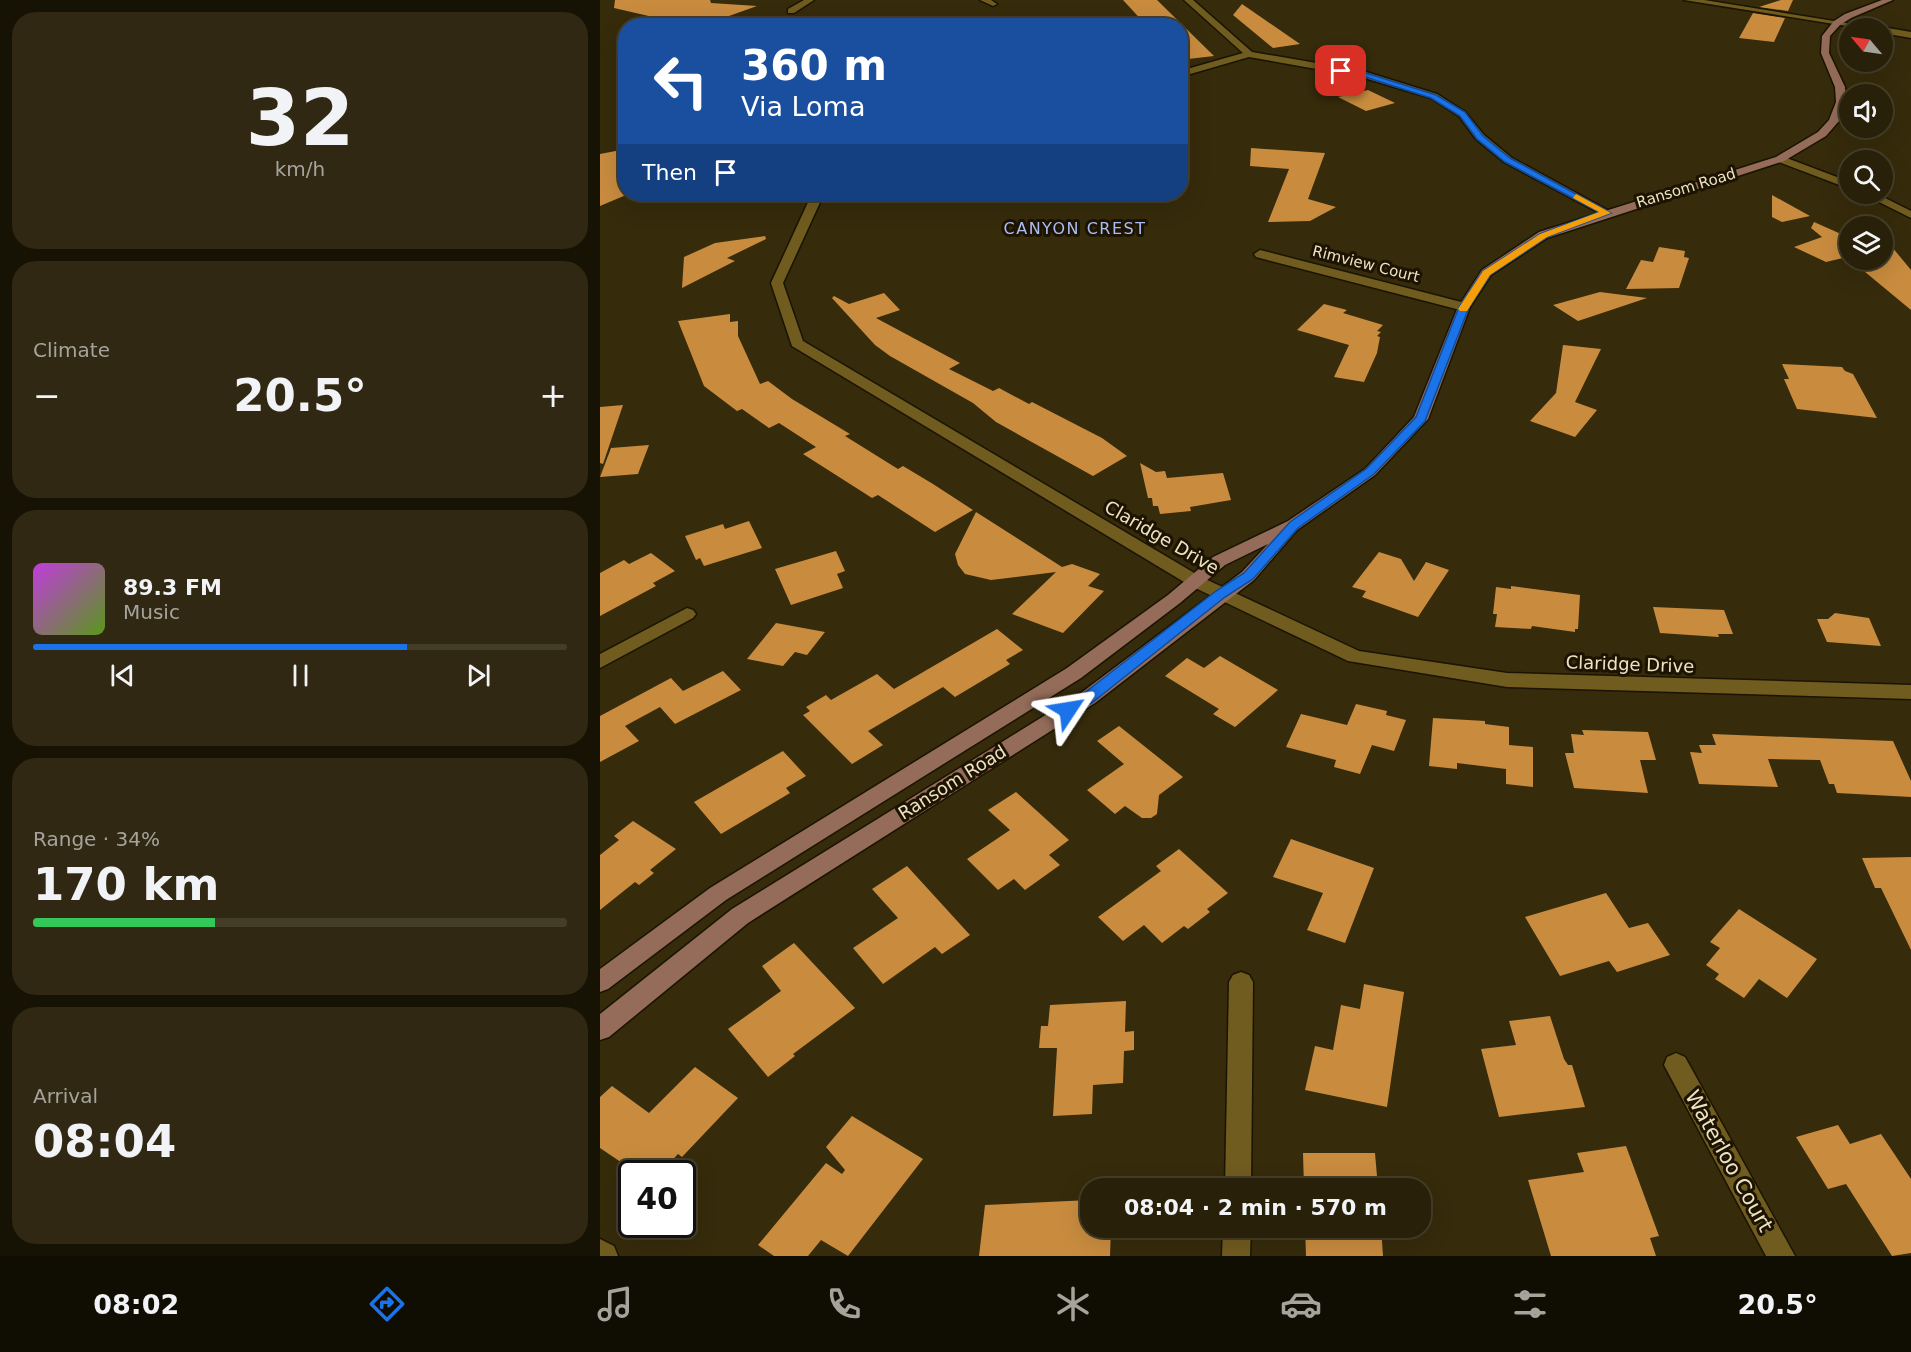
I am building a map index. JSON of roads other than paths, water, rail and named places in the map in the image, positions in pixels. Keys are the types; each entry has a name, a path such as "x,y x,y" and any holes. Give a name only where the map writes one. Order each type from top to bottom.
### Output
{"street":[{"path":"792,11 810,0"},
{"path":"984,0 993,4"},
{"path":"1188,0 1249,54"},
{"path":"1688,0 1837,23 1862,9 1889,0"},
{"name":"Ransom Road","path":"600,982 718,894 1074,673 1219,561 1294,525 1370,472 1421,419 1464,307 1486,273 1543,236 1606,213 1780,159 1822,134 1837,115 1841,94 1824,44 1826,36 1837,23"},
{"path":"1893,32 1911,35"},
{"path":"1188,72 1249,54 1363,74 1434,96 1462,114 1480,137 1508,160 1606,213"},
{"path":"1780,159 1839,182"},
{"name":"Claridge Drive","path":"815,201 777,283 797,343 1195,581 1355,657 1507,680 1911,692"},
{"path":"1889,204 1911,215"},
{"name":"Rimview Court","path":"1260,254 1464,307"},
{"name":"Ransom Road","path":"600,1029 740,916 1088,698 1221,594 1248,576 1294,525"},
{"path":"600,662 687,614"},
{"path":"1238,1178 1241,982"},
{"name":"Waterloo Court","path":"1677,1065 1781,1256"},
{"path":"1236,1256 1237,1238"}],"district":[{"name":"CANYON CREST","path":"1075,228"}]}
